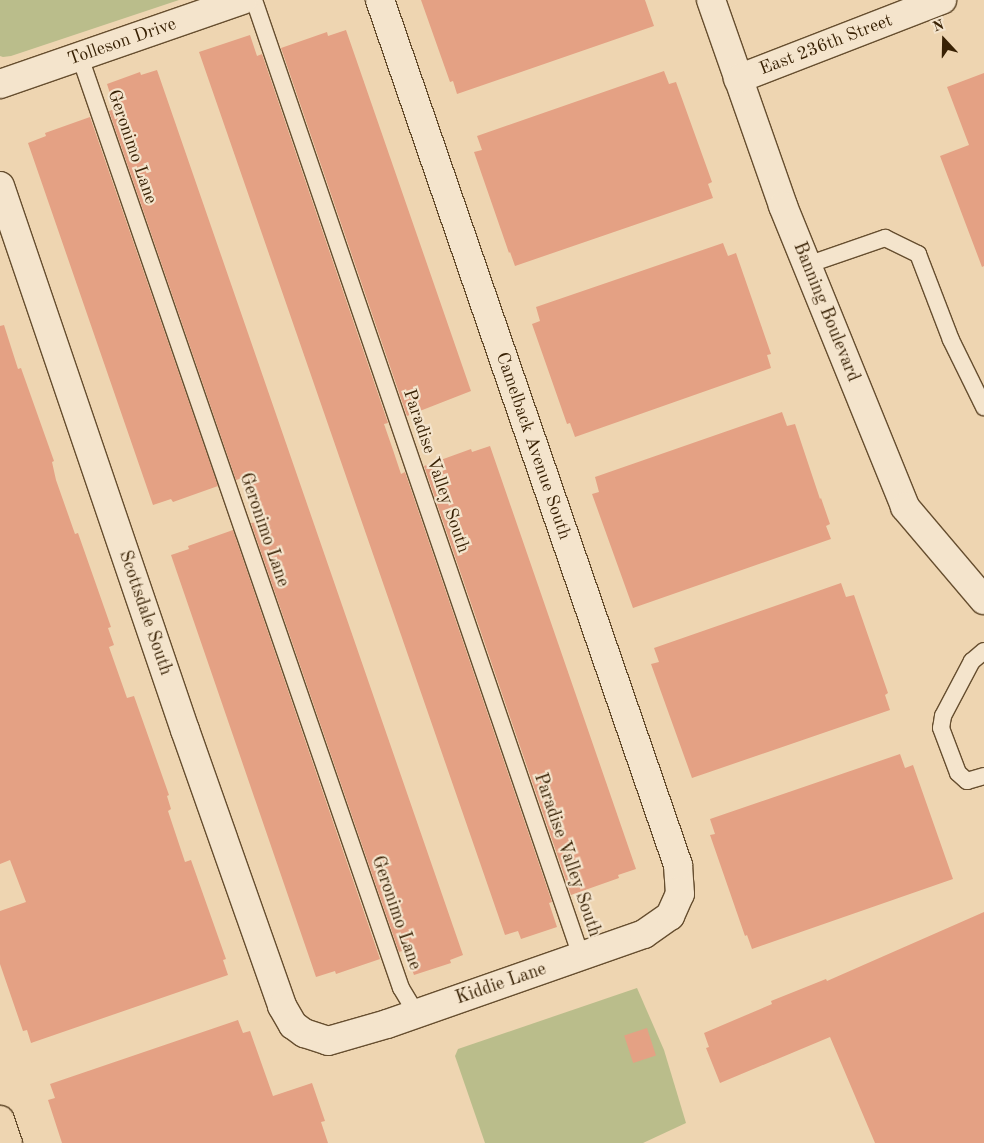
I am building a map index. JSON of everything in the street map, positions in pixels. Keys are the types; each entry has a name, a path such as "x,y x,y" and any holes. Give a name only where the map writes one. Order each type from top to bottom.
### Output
{"main road":[{"path":"0,1120 8,1143"}],"street":[{"name":"Tolleson Drive","path":"0,84 243,0"},
{"name":"Camelback Avenue South","path":"380,0 675,856 678,865 680,894"},
{"name":"Banning Boulevard","path":"711,0 783,206 905,507 984,600"},
{"name":"East 236th Street","path":"738,79 942,0"},
{"name":"Scottsdale South","path":"0,186 128,566 282,1006 293,1025 304,1033"},
{"name":"Kiddie Lane","path":"304,1033 328,1040 386,1024 644,934 670,916 680,894"}],"lane":[{"name":"Paradise Valley South","path":"254,0 581,956"},
{"name":"Geronimo Lane","path":"80,57 401,988 416,1013"},
{"path":"807,265 885,238 918,254 951,340 984,407"},
{"path":"984,651 972,662 943,716 941,728 958,773 967,781 984,776"}],"green space":[{"path":"0,0 179,0 11,56 3,57 0,56"},
{"path":"637,988 664,1050 686,1123 643,1143 485,1143 455,1056 458,1049"}],"building":[{"path":"421,0 645,0 654,26 457,94 453,81 450,82"},
{"path":"346,30 471,391 407,416 281,48 327,32 328,36"},
{"path":"250,35 257,56 262,54 388,423 384,424 401,474 405,472 552,902 549,903 557,927 521,939 518,931 505,935 199,52"},
{"path":"157,70 463,955 450,960 451,963 414,975 405,950 399,952 251,523 257,522 242,478 236,480 109,111 115,109 107,84 140,72 141,75"},
{"path":"664,71 669,84 676,82 712,182 708,184 713,198 515,266 474,152 482,150 477,136"},
{"path":"984,73 984,266 982,267 940,156 969,145 947,87"},
{"path":"90,117 218,486 173,502 171,499 153,505 28,143 46,136 45,133"},
{"path":"723,243 728,256 736,253 771,354 767,355 771,368 575,437 570,423 567,424 532,324 540,321 536,307"},
{"path":"4,325 18,369 21,368 54,461 52,462 56,480 75,534 78,533 111,627 108,628 114,645 109,647 127,698 134,696 169,795 167,796 171,809 168,811 185,862 191,860 226,959 223,960 228,975 31,1043 27,1030 23,1031 0,964 0,911 26,902 10,860 0,864 0,326"},
{"path":"782,412 787,426 795,424 830,524 826,526 831,539 633,608 592,494 599,492 595,477"},
{"path":"490,446 636,869 618,875 619,878 571,895 424,466 471,449 472,452"},
{"path":"233,530 380,959 336,974 335,971 316,977 171,555 189,549 188,546"},
{"path":"841,583 846,597 854,595 888,693 885,695 890,710 692,778 651,664 659,662 654,648"},
{"path":"900,754 905,768 913,765 953,879 752,949 747,935 745,936 710,835 715,834 710,819"},
{"path":"984,912 984,1143 875,1143 830,1037 720,1083 706,1048 709,1047 704,1033 772,1004 771,1001 826,979 827,981"},
{"path":"238,1020 243,1033 250,1031 273,1096 312,1083 325,1121 321,1122 328,1143 62,1143 48,1100 55,1098 50,1084"},
{"path":"647,1028 656,1056 633,1063 624,1035"}]}
